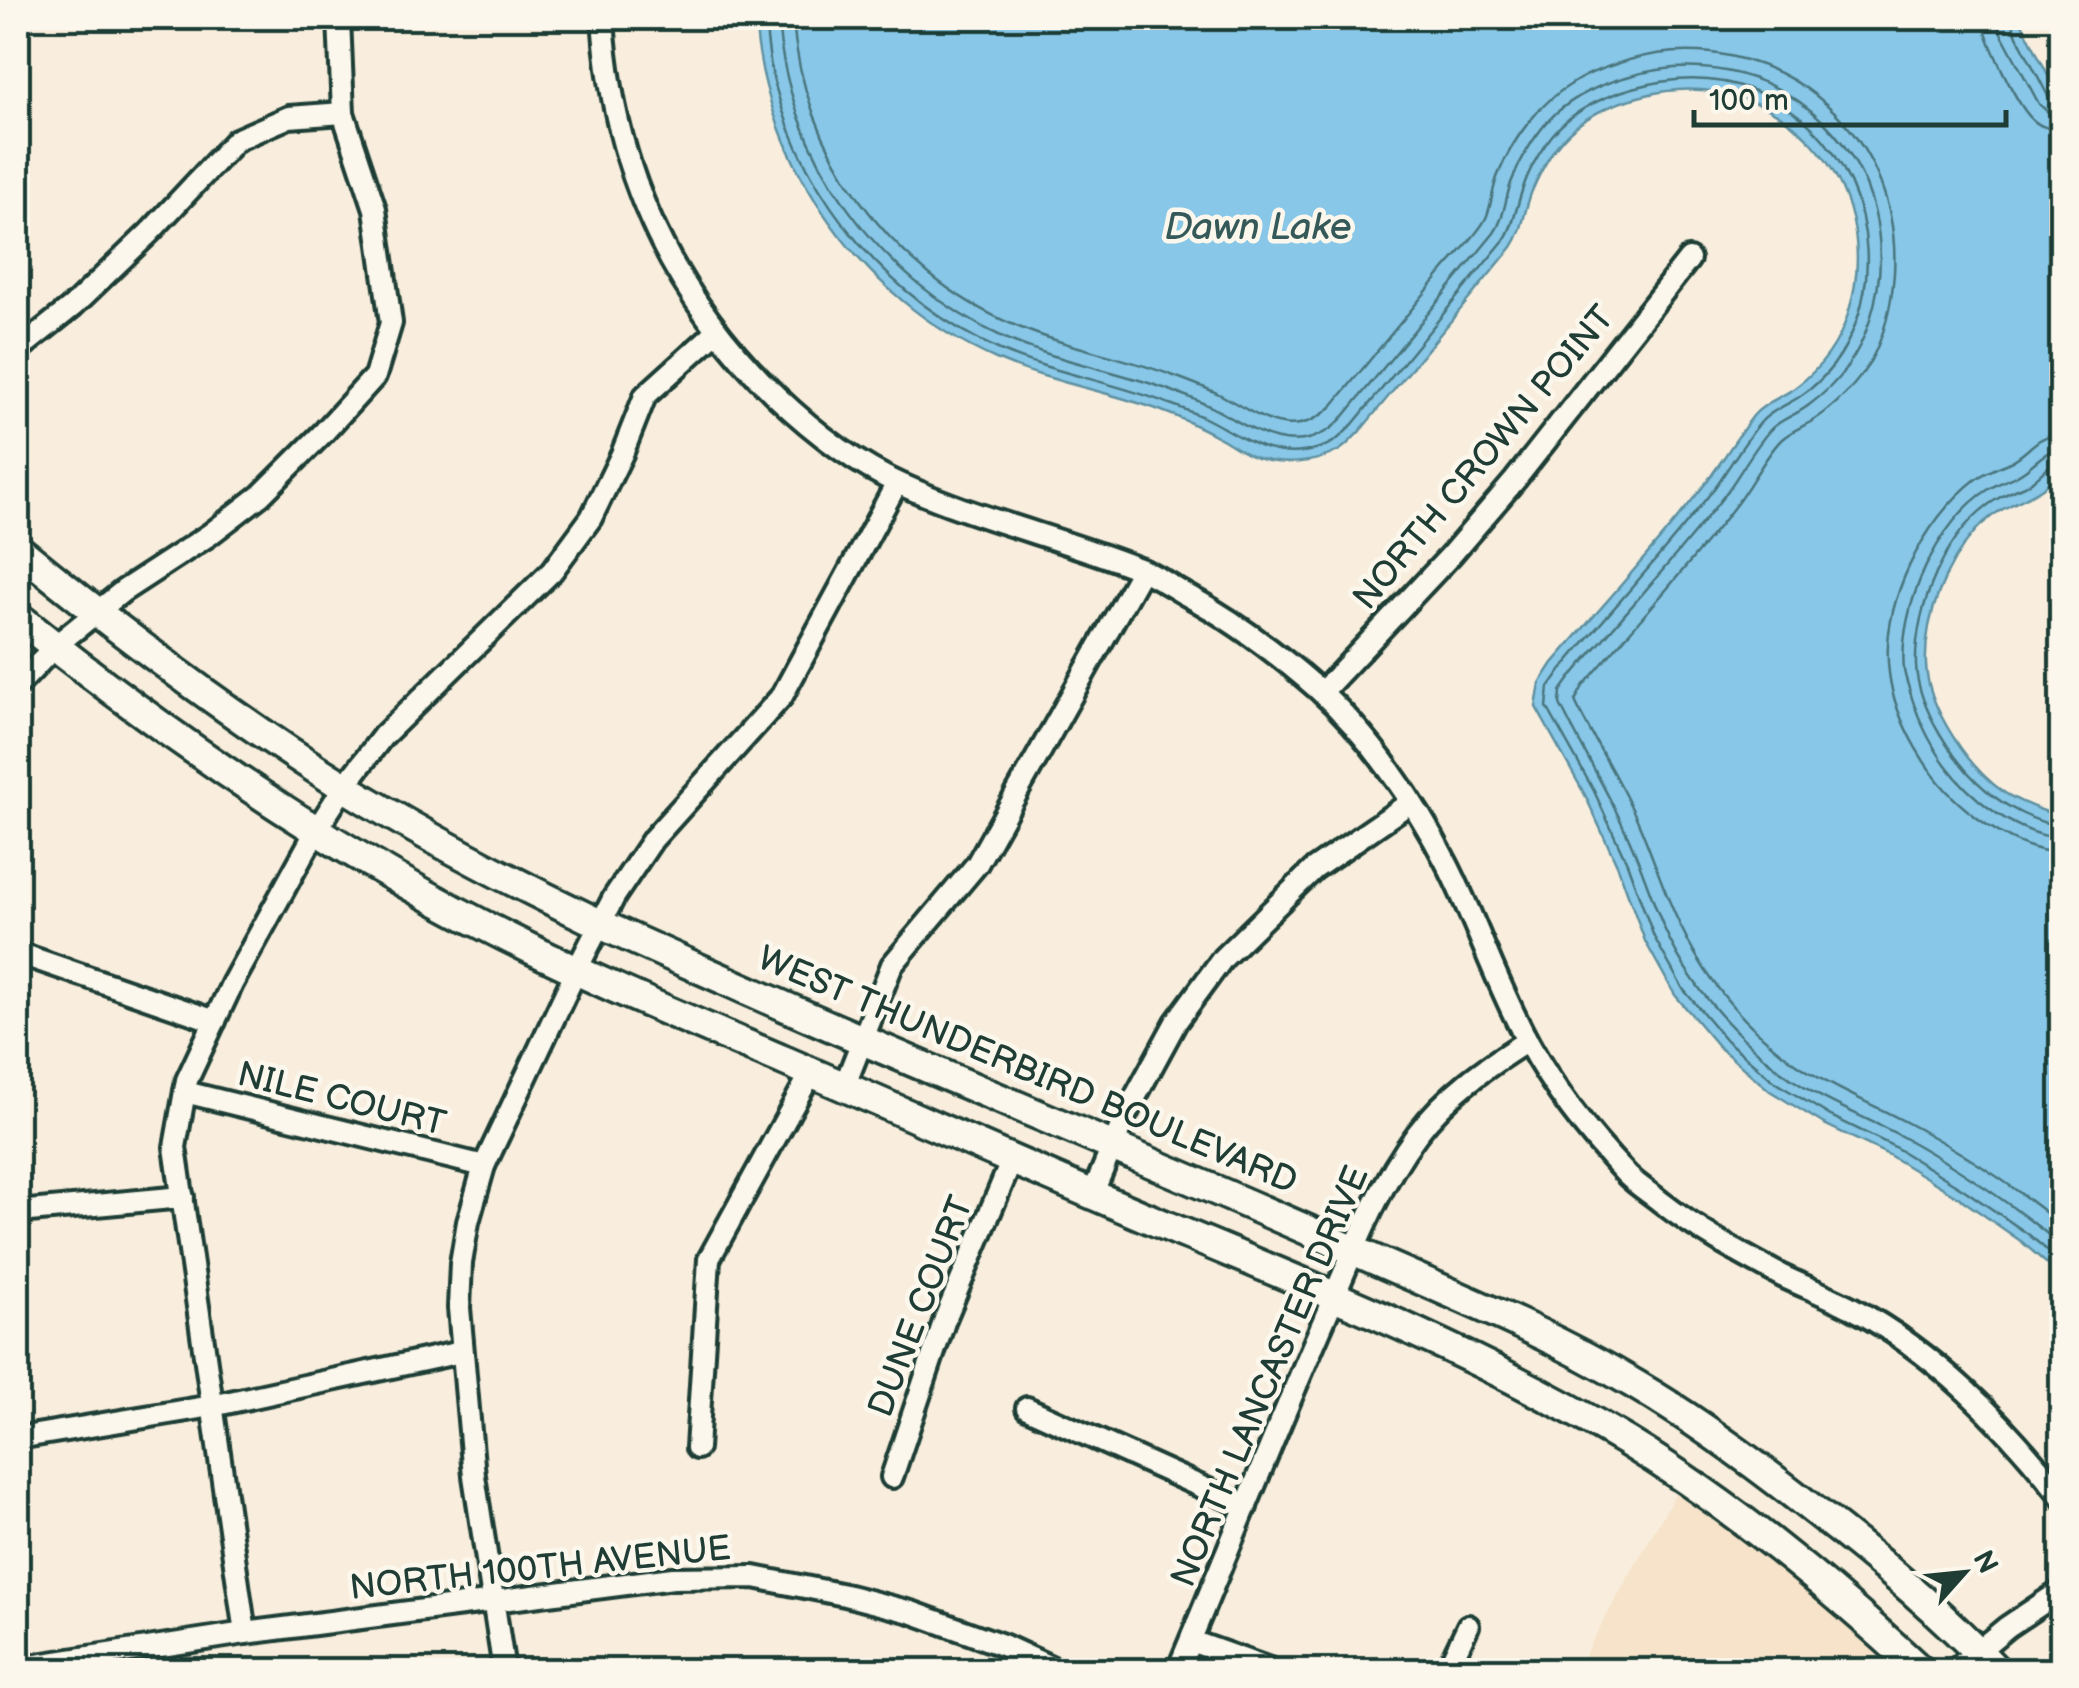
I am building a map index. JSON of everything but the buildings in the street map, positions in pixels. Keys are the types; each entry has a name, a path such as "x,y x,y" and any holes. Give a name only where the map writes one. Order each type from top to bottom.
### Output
{"street":[{"path":"18,685 55,646 96,612 261,495 376,376 391,322 375,208 343,113 339,18"},
{"path":"603,18 620,138 649,218 678,276 758,379 852,459 897,483 984,519 1142,570 1248,632 1322,692 1411,802 1448,866 1527,1041 1552,1082 1629,1178 1677,1215 1717,1239 1854,1309 1904,1341 2008,1431 2062,1497"},
{"path":"18,350 73,306 150,232 236,140 290,117 343,113"},
{"name":"NORTH CROWN POINT","path":"1322,692 1451,555 1515,480 1689,258"},
{"path":"245,1633 175,1147 187,1080 232,984 344,787 383,736 552,571 590,518 645,396 717,330"},
{"path":"504,1670 474,1476 459,1308 468,1222 484,1166 614,897 653,839 782,696 897,483"},
{"name":"WEST THUNDERBIRD BOULEVARD","path":"18,549 202,692 344,787 477,862 601,924 863,1041 1486,1308 1638,1386 1793,1493 1909,1588 1987,1661"},
{"path":"844,1088 892,964 976,864 1142,570"},
{"path":"18,617 178,738 317,830 482,924 844,1088 1334,1297 1559,1402 1632,1445 1776,1544 1920,1670"},
{"path":"1092,1195 1126,1114 1176,1022 1223,958 1314,869 1411,802"},
{"path":"18,953 215,1021"},
{"name":"NORTH LANCASTER DRIVE","path":"1178,1670 1334,1297 1392,1170 1448,1099 1527,1041"},
{"path":"697,1448 709,1260 812,1073"},
{"name":"NILE COURT","path":"184,1092 484,1166"},
{"name":"DUNE COURT","path":"892,1476 945,1319 1012,1160"},
{"path":"18,1212 182,1197"},
{"path":"18,1438 212,1406 462,1352"},
{"path":"1027,1408 1246,1507"},
{"name":"NORTH 100TH AVENUE","path":"18,1668 245,1633 672,1578 754,1577 911,1612 1005,1646 1057,1670"},
{"path":"1954,1670 1987,1661 2007,1627 2062,1590"},
{"path":"1448,1670 1468,1626"},
{"path":"1190,1641 1272,1670"}],"shaded area":[{"path":"1675,1494 1791,1578 1896,1670 1576,1670"}],"water":[{"name":"Dawn Lake","path":"755,18 2019,18 2061,100 2061,467 2041,489 1984,522 1965,544 1946,576 1933,611 1926,665 1942,718 1978,769 2012,797 2061,817 2061,1276 2022,1242 1958,1197 1770,1091 1719,1047 1675,995 1645,941 1618,867 1585,795 1536,707 1540,683 1553,663 1687,507 1753,416 1805,380 1840,335 1857,265 1852,219 1837,178 1811,142 1777,114 1737,96 1691,90 1633,98 1590,117 1567,134 1550,157 1532,191 1512,247 1360,431 1329,455 1298,462 1267,461 1162,411 996,359 948,333 903,301 863,264 829,221 800,174 778,125 763,72"}]}
